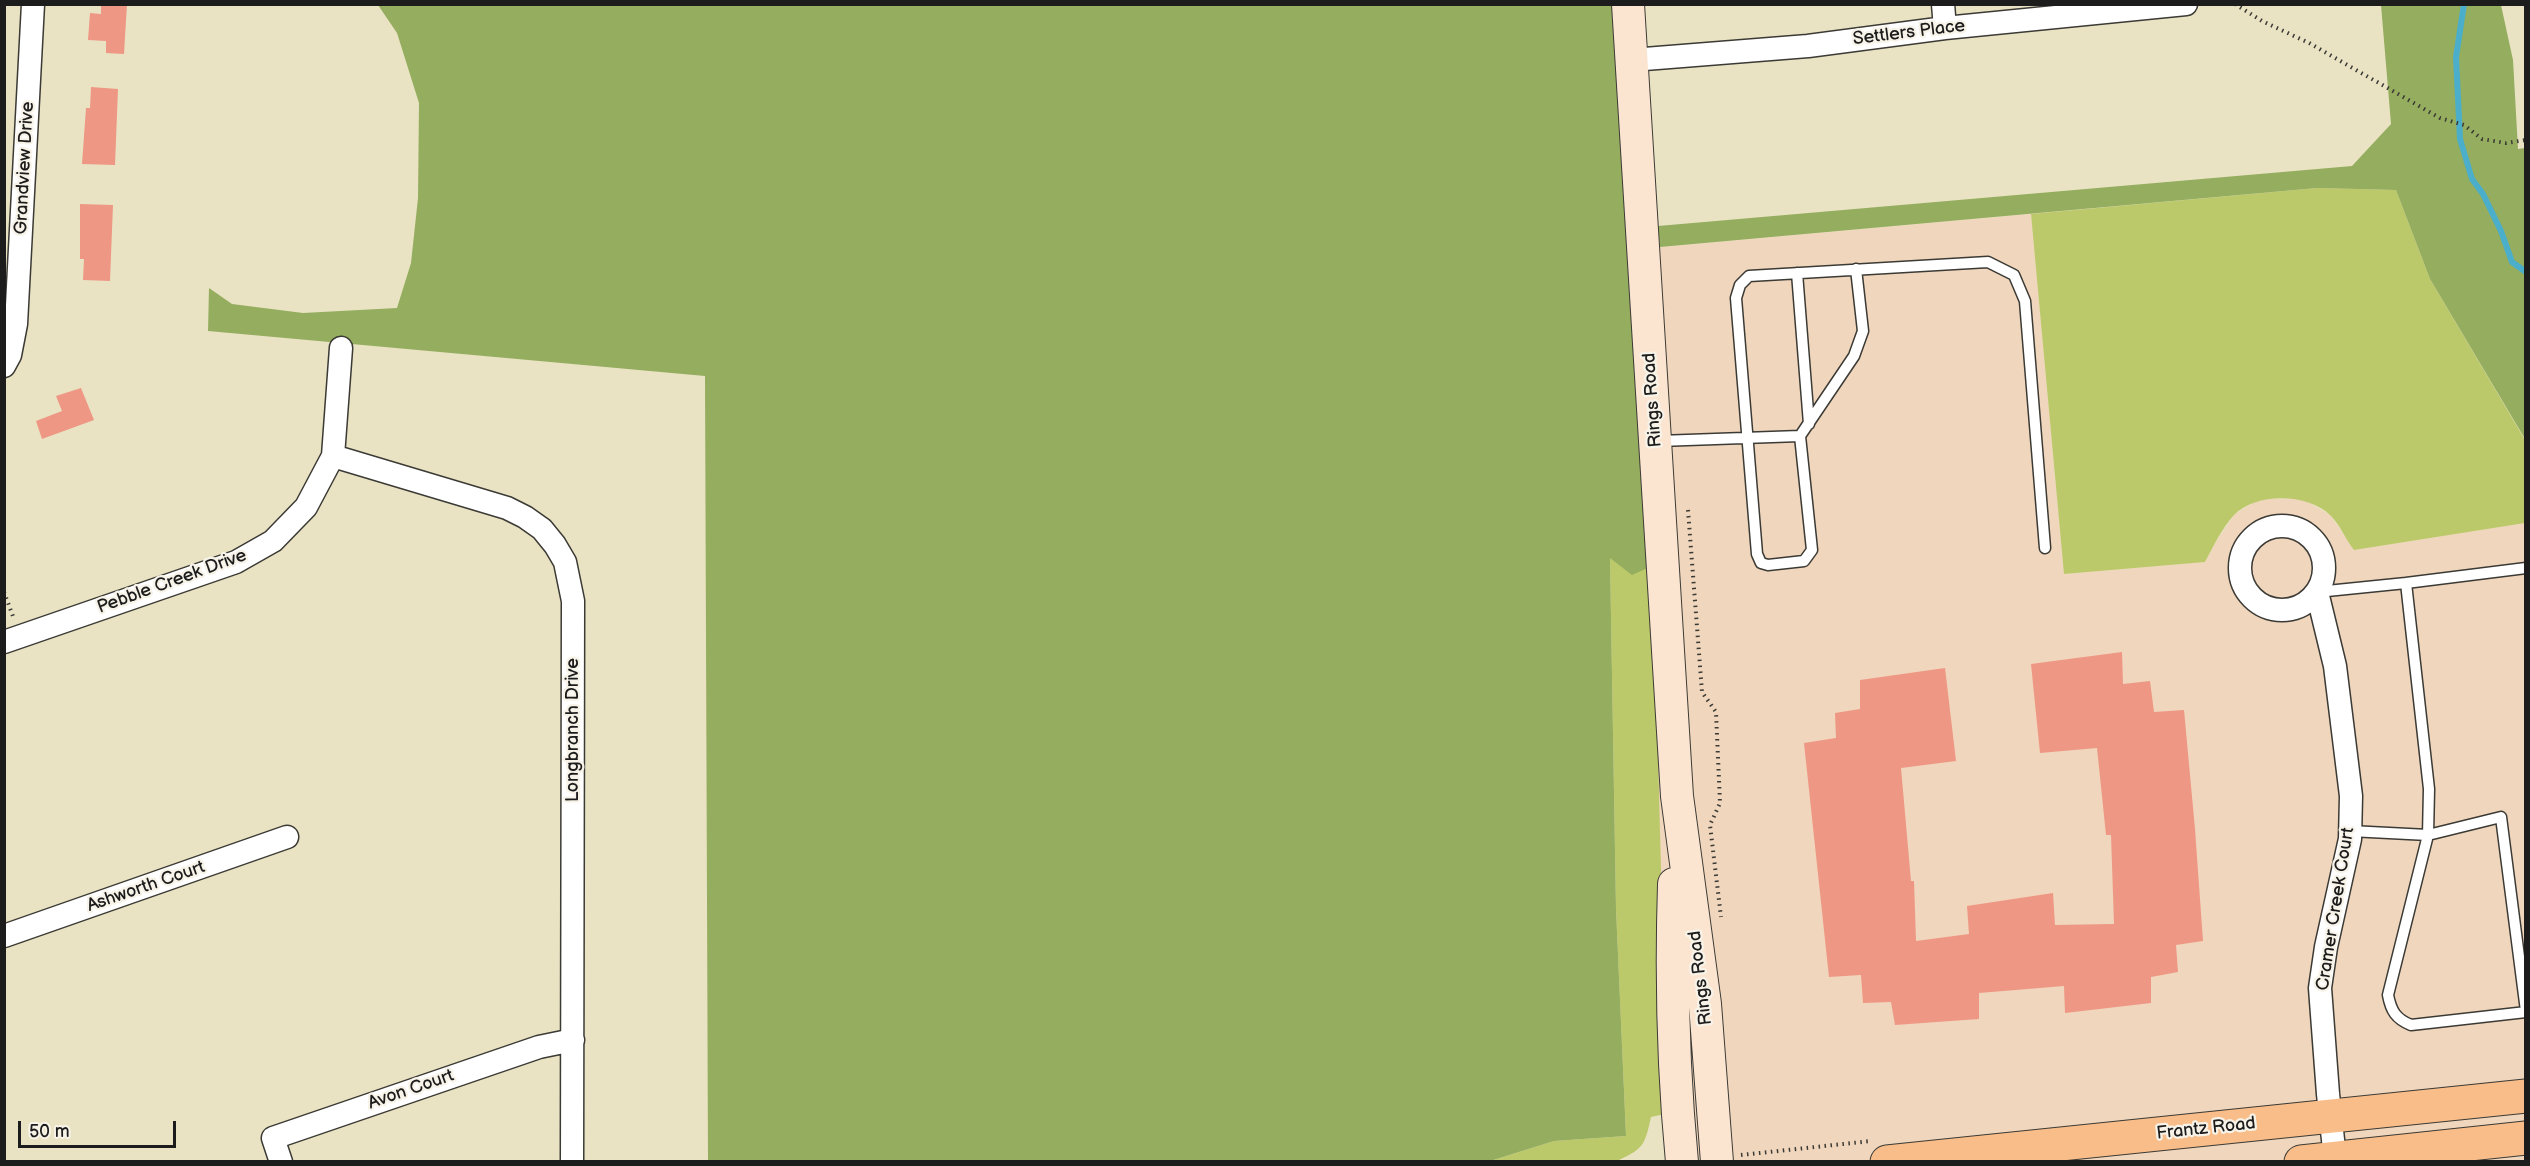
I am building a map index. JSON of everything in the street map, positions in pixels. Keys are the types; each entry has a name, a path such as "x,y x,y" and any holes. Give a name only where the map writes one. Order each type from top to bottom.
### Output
{"main road":[{"name":"Rings Road","path":"1628,4 1677,796 1705,1004 1729,1153"},
{"name":"Rings Road","path":"1677,796 1671,969 1674,1060 1682,1161"},
{"name":"Frantz Road","path":"1887,1161 2526,1096"},
{"path":"2301,1161 2336,1160 2526,1138"}],"street":[{"name":"Grandview Drive","path":"4,366 10,355 16,324 33,4"},
{"path":"1943,4 1945,28"},
{"name":"Settlers Place","path":"1632,60 1808,46 1945,28 2186,4"},
{"name":"Pebble Creek Drive","path":"4,642 236,562 273,542 306,507 333,456 341,348"},
{"name":"Longbranch Drive","path":"333,456 507,508 542,529 565,562 573,601 572,1161"},
{"name":"Cramer Creek Court","path":"2317,592 2335,666 2351,796 2350,831 2326,947 2320,988 2330,1116 2336,1160"},
{"name":"Ashworth Court","path":"4,936 287,837"},
{"name":"Avon Court","path":"281,1161 273,1138 539,1047 573,1041"}],"lane":[{"path":"1856,269 1863,331 1854,356 1800,436 1812,550 1804,561 1768,565 1761,563 1757,554 1736,298 1740,285 1749,276 1856,269 1988,261 2014,274 2025,301 2045,548"},
{"path":"1797,273 1809,424"},
{"path":"1656,441 1800,436"},
{"path":"2317,592 2526,568"},
{"path":"2350,831 2428,835 2501,817 2526,1011 2411,1025 2399,1021 2391,1008 2388,995 2428,835 2429,789 2406,583"}],"path":[{"path":"2235,4 2262,21 2309,43 2440,118 2464,124 2482,139 2506,143 2526,140"},
{"path":"1687,506 1702,692 1716,712 1720,803 1710,825 1722,909 1720,925"},
{"path":"1729,1153 1745,1161"}],"shaded area":[{"path":"2031,214 2064,574 2205,562 2235,514 2260,499 2302,499 2330,515 2354,550 2525,523 2525,1161 1702,1161 1665,1114 1656,984 1662,947 1629,250"}],"green space":[{"path":"378,5 1612,5 1650,567 1632,575 1610,558 1616,909 1626,1136 1554,1141 1487,1162 708,1161 705,376 208,331 209,288 232,304 303,313 397,308 411,263 418,198 419,103 397,33"},
{"path":"2381,5 2501,5 2513,60 2518,149 2525,148 2525,439 2430,279 2396,190 2317,188 1660,247 1658,226 2352,166 2391,124"},
{"path":"2317,188 2396,190 2430,279 2525,440 2525,523 2354,550 2331,516 2321,508 2296,500 2269,499 2244,507 2234,515 2205,562 2064,574 2031,214"},
{"path":"1610,558 1650,567 1655,644 1661,869 1662,947 1656,984 1665,1114 1651,1117 1642,1144 1634,1152 1619,1160 1487,1162 1554,1141 1626,1136 1616,909"}],"building":[{"path":"101,4 127,4 124,54 106,53 106,41 88,40 90,13 101,14"},
{"path":"91,87 118,89 115,165 82,164 86,108 90,108"},
{"path":"80,204 113,205 110,281 83,280 84,259 80,259"},
{"path":"81,388 94,420 42,439 36,421 62,411 56,396"},
{"path":"2122,652 2123,684 2150,681 2154,712 2184,710 2195,829 2203,941 2176,945 2178,972 2151,977 2151,1003 2065,1013 2064,986 1979,993 1979,1019 1895,1025 1891,1002 1863,1003 1861,975 1829,977 1804,743 1836,738 1835,713 1860,709 1860,680 1945,668 1956,761 1901,768 1911,881 1914,881 1916,941 1969,934 1967,906 2053,893 2055,925 2114,924 2111,835 2106,835 2097,748 2040,753 2031,664"}],"waterway":[{"path":"2464,4 2456,57 2460,139 2472,179 2483,194 2501,231 2512,262 2526,272"}]}
